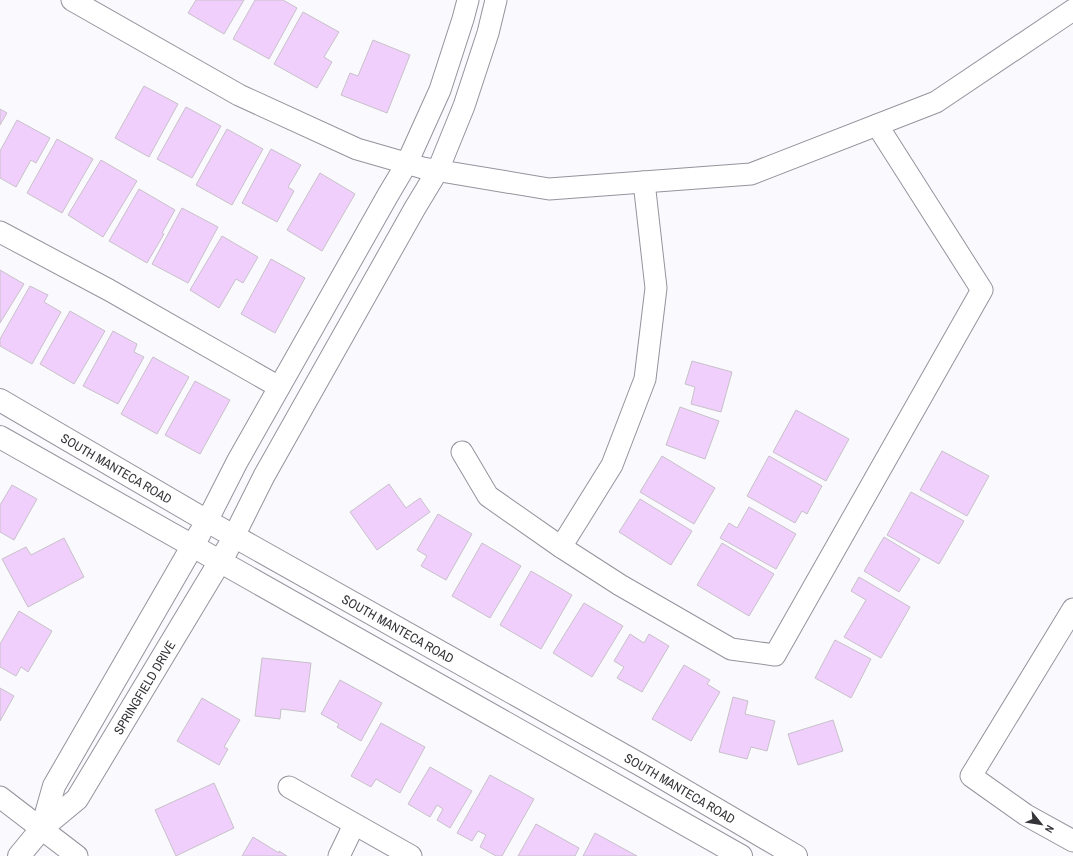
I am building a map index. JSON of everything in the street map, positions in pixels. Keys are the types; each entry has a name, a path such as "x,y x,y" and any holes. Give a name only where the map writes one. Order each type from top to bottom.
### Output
{"street":[{"path":"72,0 239,95 357,149 407,164 549,189 751,174 936,102 1073,10"},
{"path":"207,521 237,462 279,387 407,164 440,90 464,19 468,0"},
{"path":"234,536 264,476 411,215 438,170 464,106 488,33 496,0"},
{"path":"462,452 488,496 560,546 620,585 731,650 775,655 982,290 877,125"},
{"path":"560,546 612,465 645,379 656,288 644,182"},
{"path":"0,232 108,290 279,387"},
{"name":"SOUTH MANTECA ROAD","path":"0,400 207,521 641,765 796,856"},
{"path":"0,437 740,856"},
{"name":"SPRINGFIELD DRIVE","path":"42,828 54,786 207,521"},
{"name":"SPRINGFIELD DRIVE","path":"19,856 42,828 77,799 234,536"},
{"path":"1073,609 971,776 1026,815 1073,841"},
{"path":"289,788 411,856"},
{"path":"0,797 77,856"},
{"path":"339,856 354,825"}],"building":[{"path":"196,0 244,0 224,34 188,13"},
{"path":"255,0 283,0 297,8 269,59 233,39"},
{"path":"303,12 339,32 324,57 332,62 317,88 274,64"},
{"path":"373,40 410,55 387,113 341,95 350,73 358,76"},
{"path":"144,86 178,104 149,157 115,138"},
{"path":"186,107 221,126 192,178 157,159"},
{"path":"0,109 7,113 0,125"},
{"path":"17,120 50,138 36,163 31,160 16,187 0,178 0,151"},
{"path":"227,129 263,149 232,205 196,185"},
{"path":"57,139 93,159 62,213 27,193"},
{"path":"271,149 301,165 288,187 294,191 277,222 242,203"},
{"path":"101,160 137,181 103,237 68,215"},
{"path":"320,173 355,194 322,251 287,230"},
{"path":"139,189 175,210 162,233 164,234 147,263 109,241"},
{"path":"182,208 218,227 188,283 152,264"},
{"path":"222,236 258,257 243,283 236,279 219,308 190,290"},
{"path":"271,259 305,278 275,333 241,314"},
{"path":"0,270 24,284 0,323"},
{"path":"30,286 48,295 44,302 61,312 32,364 0,346 0,339"},
{"path":"70,311 105,331 74,384 40,364"},
{"path":"113,331 137,344 134,352 144,357 118,404 83,386"},
{"path":"153,357 189,377 157,434 121,414"},
{"path":"692,361 732,372 721,412 691,404 695,387 685,384"},
{"path":"195,381 230,400 200,454 165,435"},
{"path":"680,407 719,421 705,459 666,445"},
{"path":"796,410 849,439 826,481 773,452"},
{"path":"942,451 989,476 967,516 920,490"},
{"path":"662,456 715,488 694,524 640,492"},
{"path":"769,456 822,486 807,514 802,511 795,523 747,496"},
{"path":"389,484 406,508 420,498 430,512 377,550 350,512"},
{"path":"12,485 37,499 14,540 0,532 0,505"},
{"path":"911,492 964,521 939,564 887,535"},
{"path":"640,499 692,531 671,565 619,532"},
{"path":"749,507 796,534 776,569 720,538 729,523 737,528"},
{"path":"438,514 472,534 446,580 421,566 427,556 417,550"},
{"path":"884,537 920,559 899,592 864,571"},
{"path":"64,538 84,577 28,607 2,559 26,547 31,555"},
{"path":"482,543 521,566 490,618 452,596"},
{"path":"722,543 774,574 749,616 697,585"},
{"path":"531,571 572,595 541,649 500,625"},
{"path":"859,577 910,607 881,658 844,637 866,600 851,591"},
{"path":"584,603 623,626 592,677 553,653"},
{"path":"19,611 52,631 28,672 21,667 16,676 0,667 0,644"},
{"path":"630,634 644,643 649,634 669,646 642,692 617,678 624,667 614,661"},
{"path":"835,640 871,659 851,698 815,678"},
{"path":"262,658 311,663 305,712 281,709 280,719 255,716"},
{"path":"684,665 710,680 707,684 720,692 691,741 652,719"},
{"path":"340,680 382,703 361,741 337,727 339,724 321,714"},
{"path":"0,688 14,696 0,721"},
{"path":"733,697 748,701 745,714 775,721 767,751 751,747 747,759 719,752"},
{"path":"202,698 240,720 224,747 228,749 219,765 177,741"},
{"path":"833,720 843,751 798,765 788,734"},
{"path":"381,723 425,747 400,793 376,779 371,787 351,776"},
{"path":"430,767 472,791 450,828 437,820 443,809 437,805 430,817 408,804"},
{"path":"490,775 534,799 502,856 496,856 480,847 486,835 478,831 472,841 457,833"},
{"path":"214,783 234,828 176,856 155,810"},
{"path":"536,824 579,848 575,856 518,856"},
{"path":"595,833 637,856 583,856"},
{"path":"253,837 279,853 279,851 287,856 242,856"}]}
